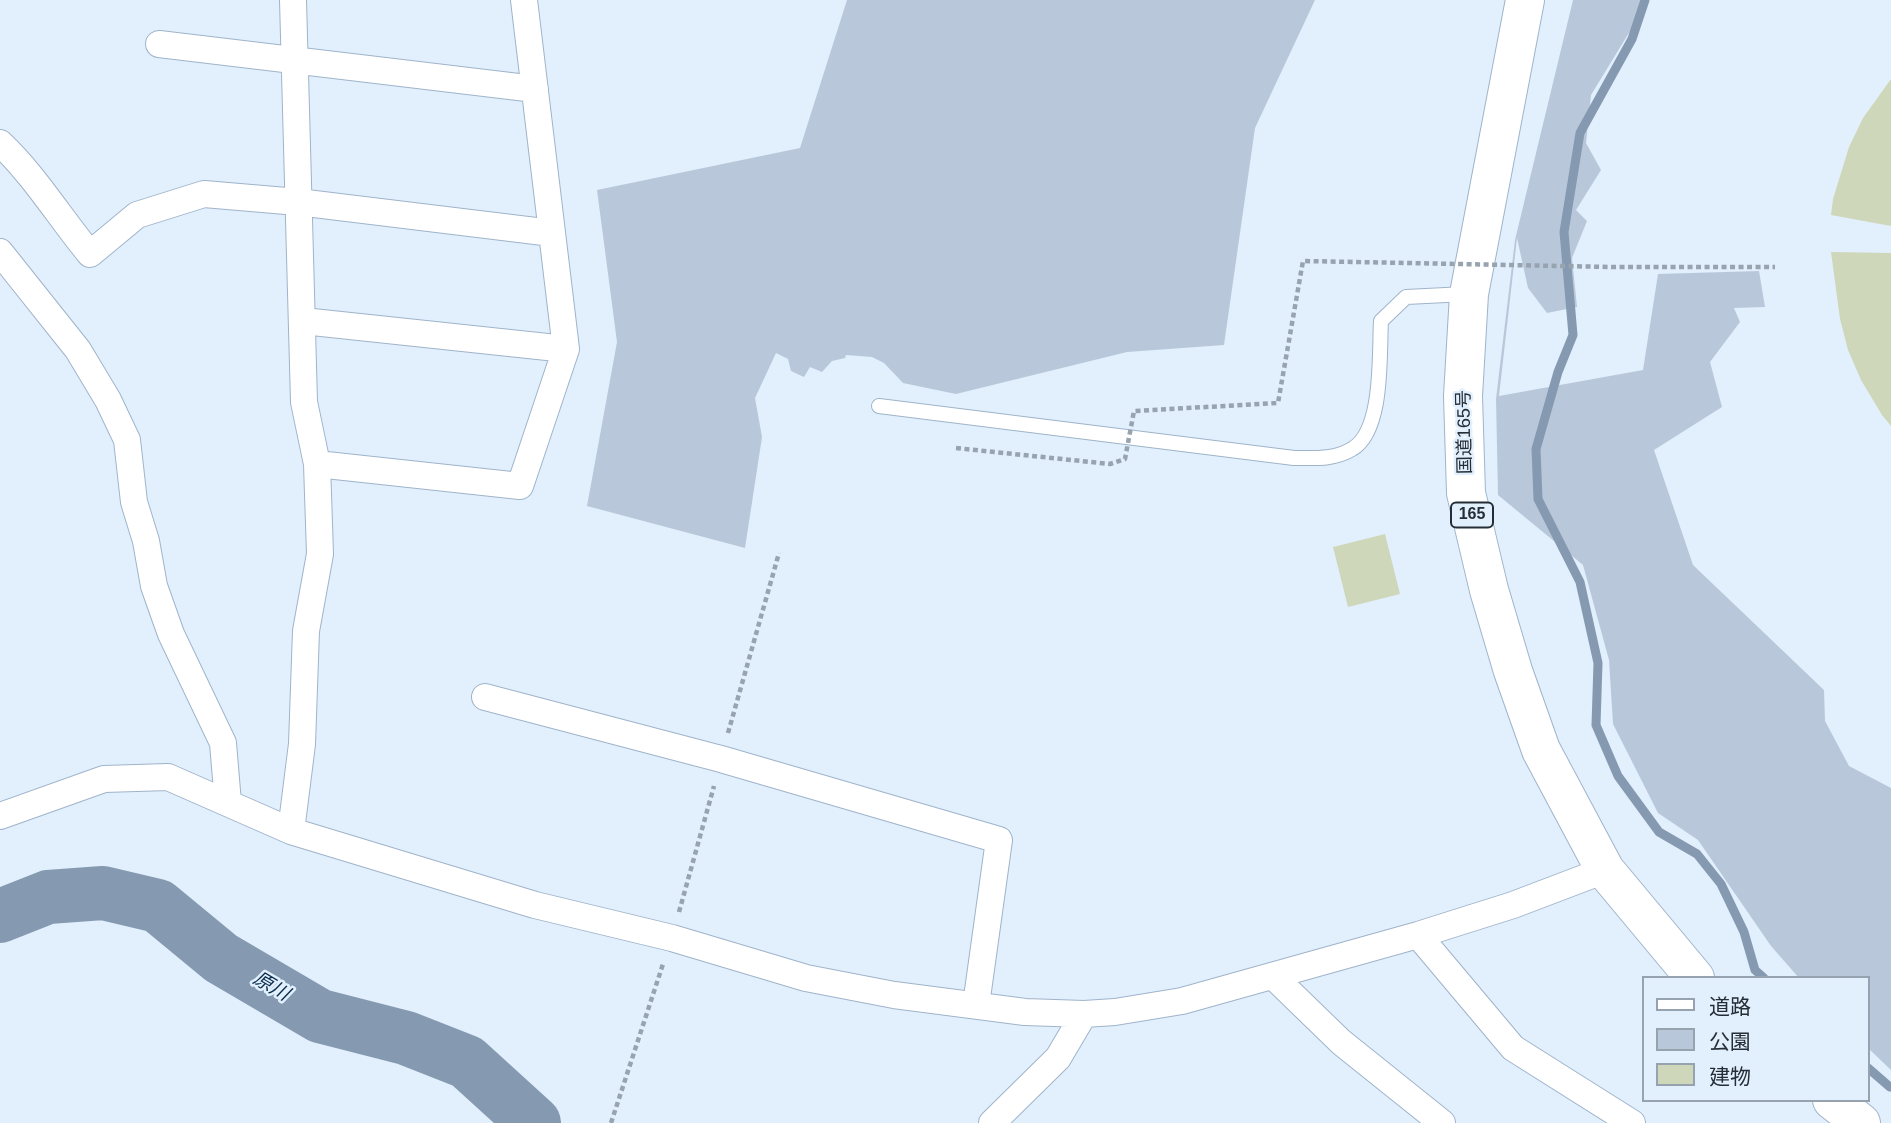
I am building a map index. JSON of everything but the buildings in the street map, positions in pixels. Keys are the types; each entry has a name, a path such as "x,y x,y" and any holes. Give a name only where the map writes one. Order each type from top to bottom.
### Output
{"highway":[{"name":"国道165号","path":"1525,0 1469,293 1463,396 1466,493 1489,590 1513,671 1541,750 1605,870 1693,976"},
{"path":"1835,1102 1861,1123"}],"street":[{"path":"291,831 302,744 306,631 320,554 317,464 304,402 293,0"},
{"path":"317,464 520,486 566,349 524,0"},
{"path":"159,44 535,89"},
{"path":"0,144 20,162 90,254 137,215 204,194 298,202 552,233"},
{"path":"0,252 78,350 108,400 127,440 134,502 146,541 154,586 171,634 223,743 228,803"},
{"path":"303,321 566,349"},
{"path":"485,697 721,759 999,841 976,1005"},
{"path":"0,816 104,779 168,777 291,831 535,905 672,938 806,978 894,995 1025,1012 1084,1014 1182,1001 1273,976 1513,905 1605,870"},
{"path":"1418,935 1513,1048 1632,1123"},
{"path":"1273,976 1341,1042 1442,1123"},
{"path":"992,1123 1058,1058 1084,1014"}],"lane":[{"path":"879,406 1294,458 1328,458 1354,449 1369,431 1376,405 1381,321 1406,297 1469,293"}],"path":[{"path":"956,448 1110,464 1125,459 1134,411 1278,403 1303,261 1775,267"},
{"path":"611,1123 661,970"}],"green space":[{"path":"847,0 1315,0 1255,128 1224,345 1127,352 956,394 903,383 884,363 872,357 846,355 845,358 832,361 822,372 810,367 804,377 791,371 788,359 776,353 755,398 762,437 745,548 587,506 617,342 597,190 800,148"},
{"path":"1573,0 1649,0 1591,95 1586,143 1601,170 1576,210 1587,221 1572,258 1577,307 1547,313 1528,288 1517,238 1499,396 1643,370 1658,274 1759,271 1765,307 1734,308 1740,322 1710,362 1722,407 1654,450 1693,565 1824,690 1825,721 1849,766 1891,788 1891,1070 1870,1050 1870,976 1797,976 1771,946 1698,840 1658,813 1613,724 1609,660 1583,565 1498,495 1496,399 1515,240"}],"waterway":[{"path":"1645,0 1632,39 1580,133 1564,232 1573,335 1558,372 1536,449 1538,499 1580,582 1598,663 1596,725 1618,776 1659,832 1697,854 1721,884 1744,932 1755,970 1762,976"},
{"name":"原川","path":"0,916 48,897 103,893 158,906 221,958 320,1016 406,1038 467,1062 534,1123"},
{"path":"1870,1070 1890,1087"}]}
